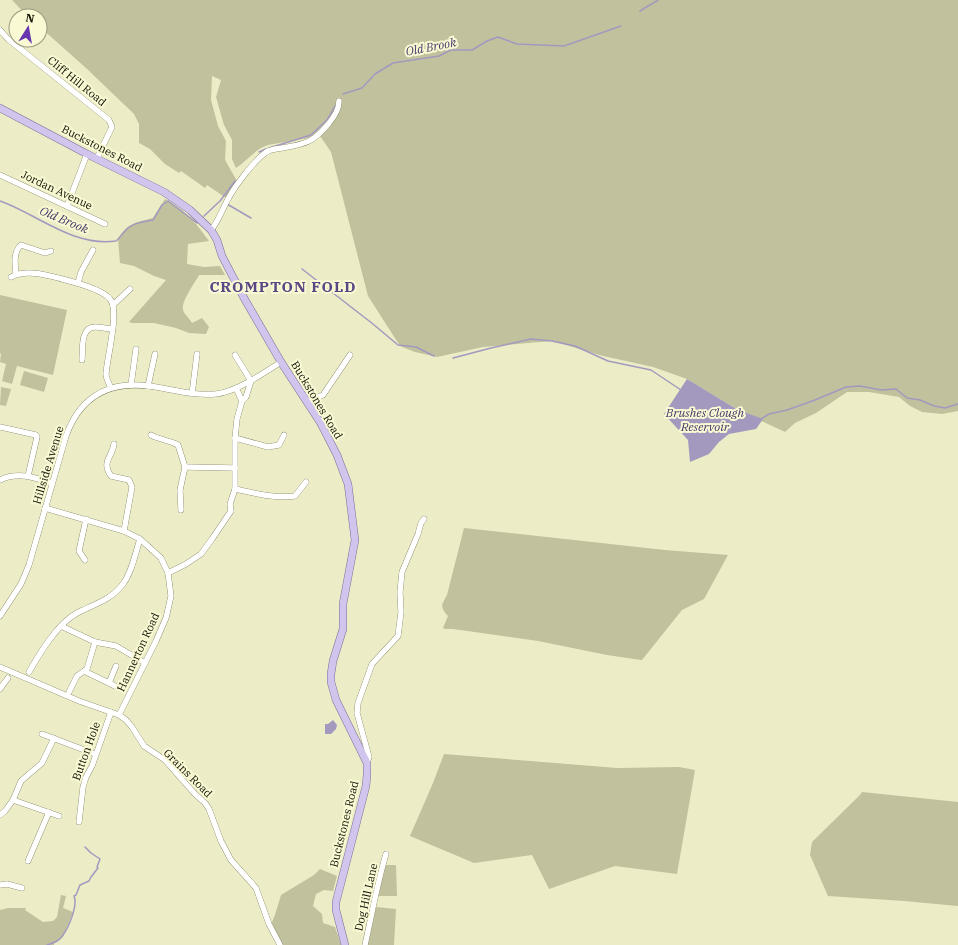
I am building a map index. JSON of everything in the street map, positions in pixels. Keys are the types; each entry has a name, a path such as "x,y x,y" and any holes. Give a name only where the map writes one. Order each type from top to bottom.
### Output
{"main road":[{"name":"Buckstones Road","path":"0,108 173,198 190,210 211,230 217,240 222,256 244,298 281,362 320,422 337,455 348,484 355,540 343,604 343,629 333,661 331,682 336,700 367,763 366,786 336,902 336,910 345,945"}],"street":[{"name":"Cliff Hill Road","path":"0,30 8,39 109,120 112,127 97,158"},
{"path":"211,230 215,226 239,181 264,154 270,150 302,144 316,137 334,117 339,102"},
{"path":"67,206 87,154"},
{"name":"Jordan Avenue","path":"0,175 105,224"},
{"path":"51,251 45,253 21,245 18,247 14,262 14,276 32,272 78,282 106,295 111,299 113,305 113,322 106,375 110,388"},
{"path":"78,282 81,272 93,250"},
{"path":"113,305 130,289"},
{"path":"82,360 84,334 94,327 112,329"},
{"path":"131,385 136,349"},
{"path":"148,386 155,354"},
{"path":"192,394 197,354"},
{"path":"168,573 201,554 231,510 230,504 235,489 235,438 237,419 242,401 246,397 251,381 235,355"},
{"path":"307,402 323,395 350,355"},
{"name":"Hillside Avenue","path":"0,616 20,584 29,565 66,436 74,417 87,402 101,392 110,388 131,385 148,386 192,394 217,394 251,381 281,362"},
{"path":"236,388 242,401"},
{"path":"3,429 36,435 37,438 28,476"},
{"path":"150,435 178,445 185,467 180,490 181,510"},
{"path":"235,438 268,447 279,445 284,436"},
{"path":"114,444 113,452 107,460 106,469 111,476 129,480 132,487 124,531"},
{"path":"185,467 235,468"},
{"path":"0,480 15,476 28,476 52,483"},
{"path":"235,489 264,495 286,497 295,496 306,482"},
{"name":"Hannerton Road","path":"45,508 124,531 140,539 161,558 168,573 171,596 166,618 119,715"},
{"path":"85,560 79,551 86,519"},
{"path":"367,763 369,757 357,713 358,703 372,664 398,636 401,612 402,572 421,523 424,519"},
{"path":"29,672 40,652 61,626 75,614 107,599 122,585 129,574 140,539"},
{"path":"61,626 95,642 116,646 145,663"},
{"path":"69,692 77,676 87,669 95,642"},
{"path":"109,683 116,666"},
{"name":"Grains Road","path":"0,667 79,701 119,715 132,727 144,746 165,760 194,793 205,803 209,809 221,841 231,860 256,888 269,924 280,945"},
{"path":"84,671 117,687"},
{"path":"0,689 8,678"},
{"name":"Button Hole","path":"79,822 83,787 112,712"},
{"path":"42,734 95,754"},
{"path":"0,815 13,800 21,781 42,763 54,738"},
{"path":"13,800 59,816"},
{"path":"28,861 49,812"},
{"name":"Dog Hill Lane","path":"365,945 372,914 374,896 386,854"},
{"path":"0,885 7,884 22,888"}],"green space":[{"path":"12,0 958,0 958,411 942,414 922,412 910,406 899,397 869,392 847,392 816,413 795,423 785,432 738,410 687,379 653,367 603,356 552,341 483,347 437,357 415,352 400,346 368,296 331,152 320,136 268,145 259,149 236,168 232,159 232,140 224,125 216,97 221,80 212,76 211,100 218,126 226,141 225,160 237,181 226,198 207,185 205,188 181,171 179,173 165,164 150,149 139,143 139,124 134,114 48,34 48,8 20,8"},
{"path":"165,199 190,217 209,241 188,244 187,264 204,267 220,266 225,275 199,275 184,302 183,310 192,323 202,318 209,327 206,334 189,333 176,328 154,323 129,322 166,280 134,266 120,263 118,238 129,226 153,218"},
{"path":"0,295 67,310 53,375 17,366 12,384 2,381 6,364 0,362"},
{"path":"24,371 48,378 44,392 20,385"},
{"path":"1,387 11,389 6,406 0,405"},
{"path":"464,528 665,550 728,555 704,599 682,610 641,660 607,655 538,641 443,628 448,616 442,606 447,595"},
{"path":"444,754 617,768 679,767 695,770 677,874 615,866 549,889 532,855 474,863 410,836"},
{"path":"862,792 958,802 958,906 828,896 810,855 812,842"},
{"path":"386,865 396,865 397,896 377,896"},
{"path":"320,869 337,876 333,891 324,890 316,894 313,906 322,914 323,923 335,927 341,945 283,945 274,929 272,922 281,895 314,875"},
{"path":"61,895 66,896 63,908 73,912 63,937 54,943 54,945 0,945 0,910 8,908 26,908 25,910 43,922 53,921 57,917"},
{"path":"376,907 396,909 394,945 367,945"}],"water":[{"name":"Brushes Clough Reservoir","path":"687,379 738,410 763,419 756,429 729,434 719,442 709,454 690,462 688,440 664,414"},
{"path":"333,720 337,725 336,729 331,734 325,734 325,724 328,724"}],"waterway":[{"name":"Old Brook","path":"640,11 658,0"},
{"name":"Old Brook","path":"343,94 362,88 375,74 393,63 439,56 451,50 472,50 487,41 498,37 517,44 564,46 621,26"},
{"name":"Old Brook","path":"269,148 311,135 327,120 335,106"},
{"name":"Old Brook","path":"259,152 266,149"},
{"name":"Old Brook","path":"204,216 220,201 235,181"},
{"name":"Old Brook","path":"0,201 71,235 100,242 116,241 131,226 153,220 162,205 168,201 197,223"},
{"path":"227,204 251,218"},
{"path":"302,269 398,345 416,347 434,356"},
{"path":"453,358 531,339 552,341 575,346 608,361 651,370 681,390"},
{"path":"761,419 769,414 787,410 846,387 860,386 881,390 896,389 907,398 920,400 934,406 945,408 958,404"},
{"path":"47,945 56,942 62,937 72,916 75,905 74,896 76,895 80,885 89,881 98,868 100,859 85,847"}],"district":[{"name":"CROMPTON FOLD","path":"283,287"}]}
